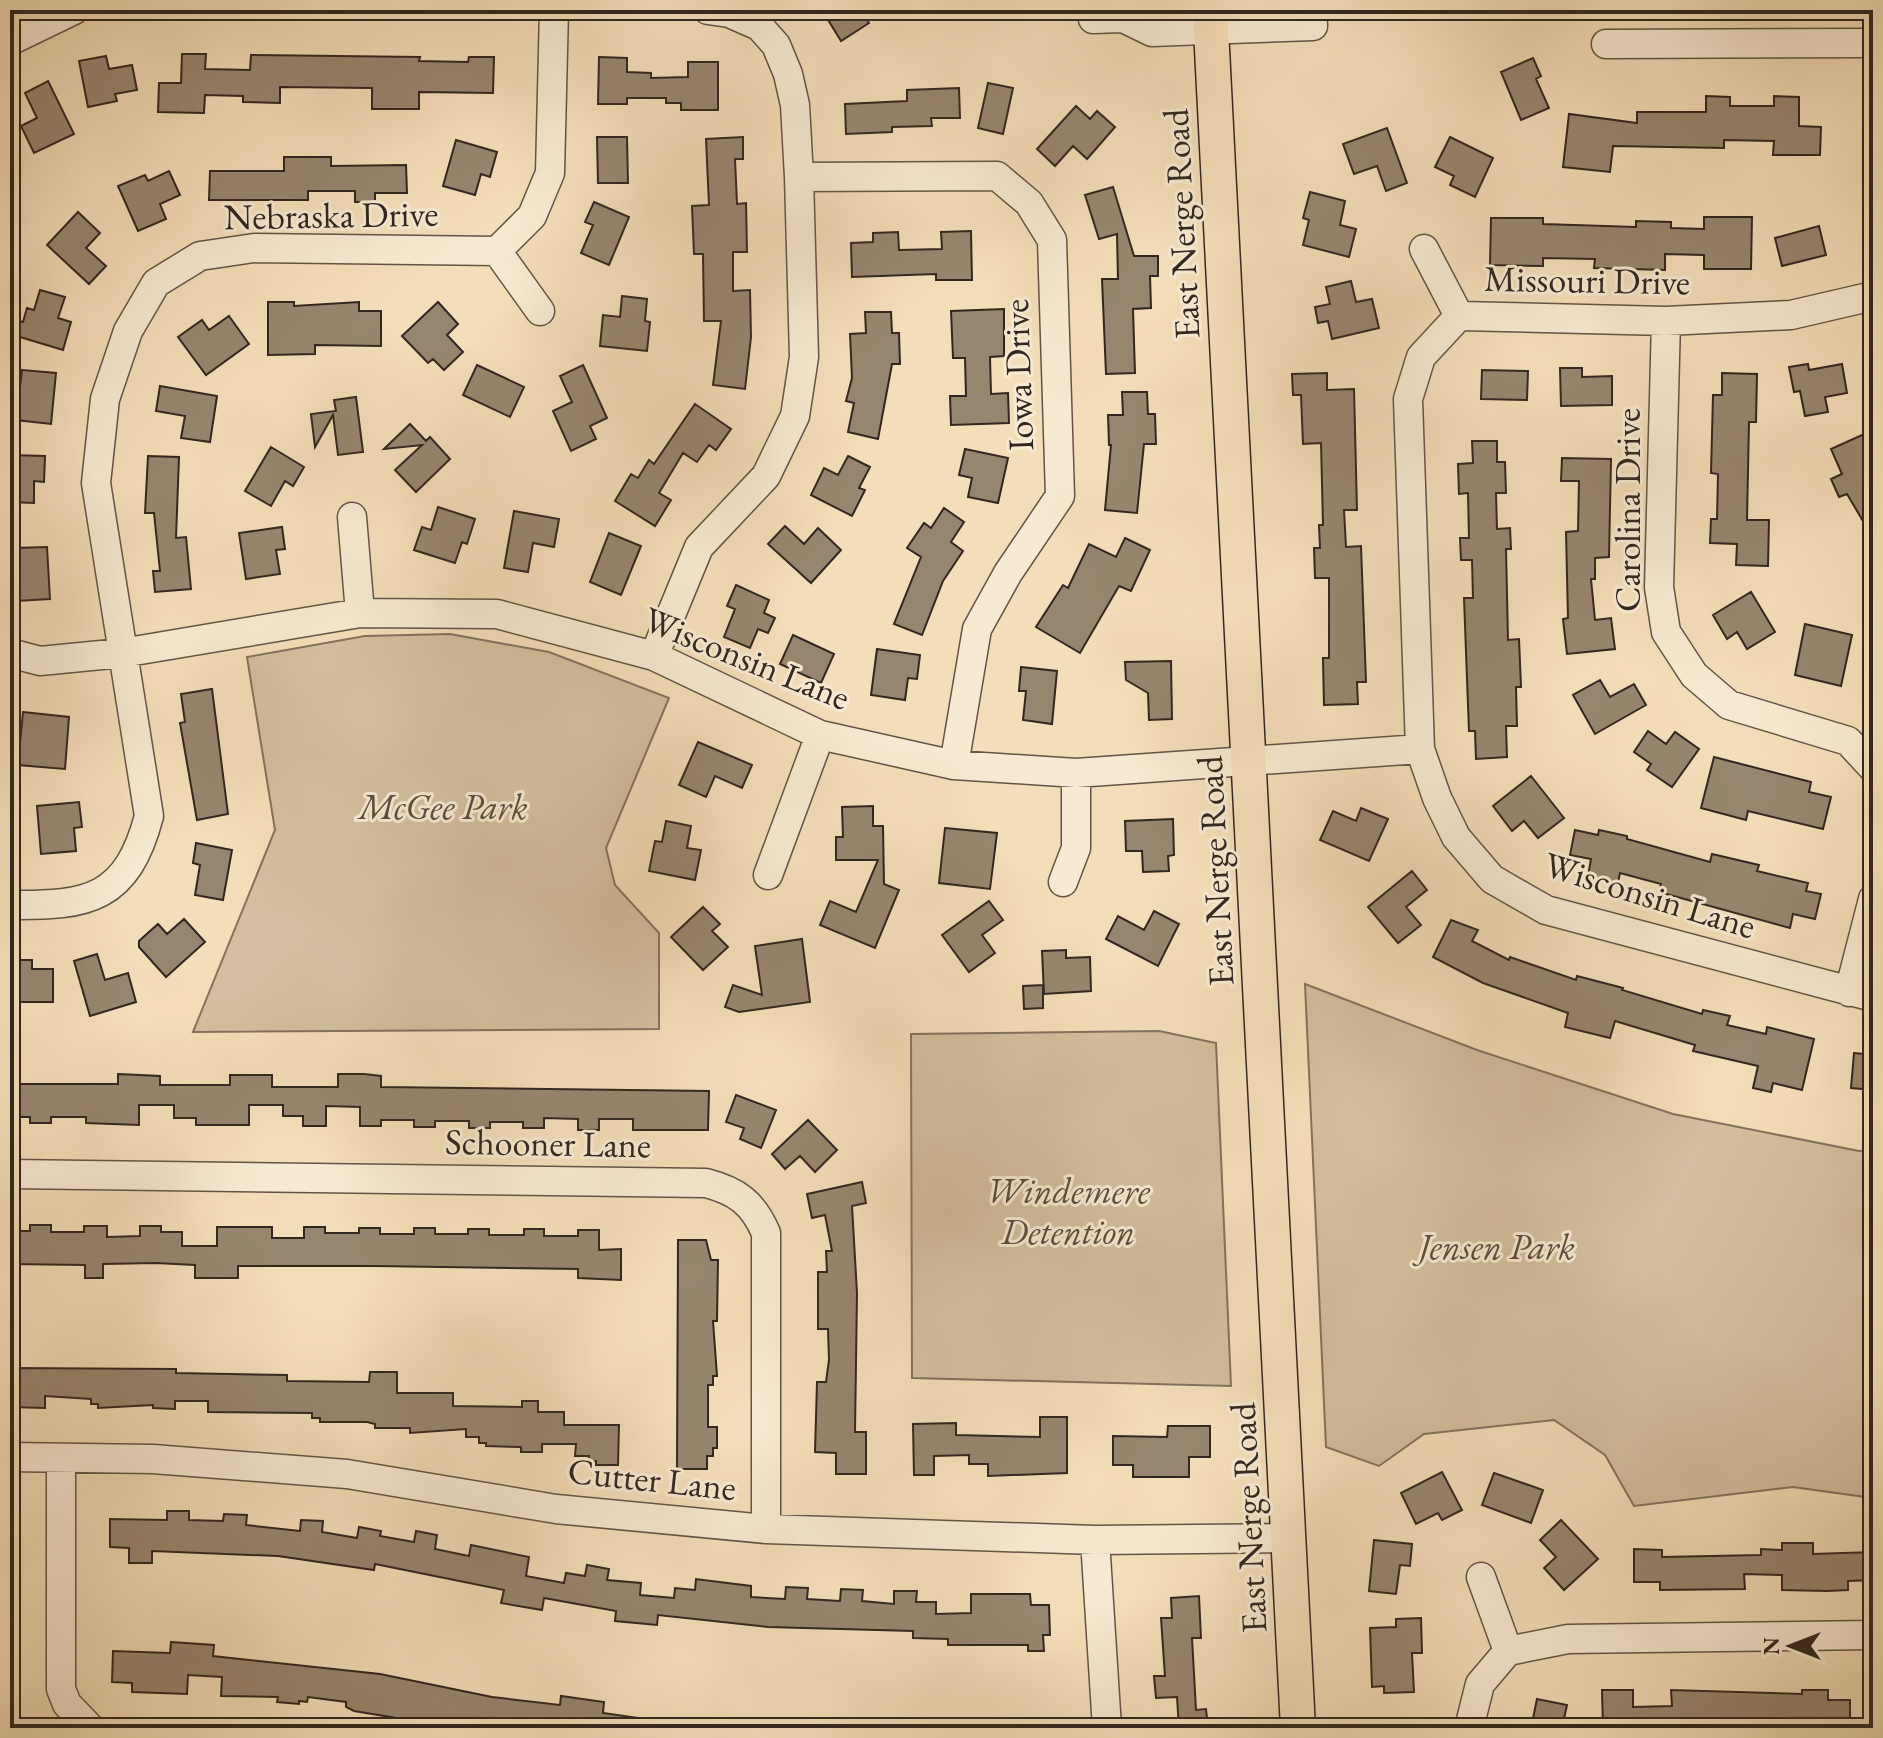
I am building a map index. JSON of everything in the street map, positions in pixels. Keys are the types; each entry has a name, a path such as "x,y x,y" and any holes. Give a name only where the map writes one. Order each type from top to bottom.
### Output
{"main road":[{"name":"East Nerge Road","path":"1211,20 1298,1728"}],"street":[{"path":"10,41 74,10"},
{"path":"540,311 497,251 532,216 550,173 554,10"},
{"path":"654,656 699,547 766,476 795,416 804,357 795,105 776,45 759,26 729,13 708,10"},
{"path":"1093,10 1093,19 1123,18 1152,32 1211,20 1313,26 1312,10"},
{"path":"1606,44 1873,43"},
{"name":"Iowa Drive","path":"799,177 997,176 1029,203 1052,240 1060,496 1008,573 977,629 954,765"},
{"name":"Nebraska Drive","path":"10,905 62,906 91,897 118,881 140,850 149,816 96,483 105,399 128,331 156,283 200,256 254,248 497,251"},
{"path":"1424,249 1459,316"},
{"name":"Missouri Drive","path":"1420,749 1408,399 1421,357 1459,316 1666,321 1791,315 1873,296"},
{"name":"Carolina Drive","path":"1666,321 1659,587 1666,632 1694,675 1729,705 1848,741 1873,768"},
{"path":"352,517 360,613"},
{"name":"Wisconsin Lane","path":"10,653 40,661 122,653 360,613 497,614 654,656 820,735 954,765 1076,773 1249,764 1420,749 1437,798 1456,837 1492,879 1546,910 1861,995"},
{"path":"768,875 820,735"},
{"path":"1063,882 1076,848 1076,773"},
{"path":"1861,995 1873,899"},
{"name":"Schooner Lane","path":"10,1174 706,1183 728,1188 757,1212 766,1233 766,1529"},
{"name":"Cutter Lane","path":"10,1457 153,1459 347,1474 556,1509 766,1529 1095,1540 1289,1538"},
{"path":"61,1458 61,1689 67,1704 90,1728"},
{"path":"1095,1540 1107,1728"},
{"path":"1481,1577 1508,1651"},
{"path":"1469,1728 1480,1684 1508,1651 1568,1639 1873,1635"}],"green space":[{"name":"McGee Park","path":"450,634 549,652 669,698 606,848 615,885 659,933 659,1029 193,1032 275,830 247,657 365,636"},
{"name":"Jensen Park","path":"1305,984 1477,1050 1673,1114 1859,1151 1873,1150 1873,1498 1793,1487 1634,1506 1605,1455 1554,1420 1424,1434 1379,1466 1326,1447"},
{"name":"Windemere Detention","path":"1159,1031 1216,1043 1231,1386 912,1378 911,1034"}],"building":[{"path":"822,10 861,10 869,23 841,41"},
{"path":"182,54 206,54 205,69 250,70 251,55 420,57 419,61 468,62 469,57 494,57 493,93 419,92 419,109 372,109 372,88 280,87 280,103 243,102 243,96 205,95 204,113 158,112 159,83 181,83"},
{"path":"106,56 109,69 132,65 137,90 115,94 117,101 88,107 79,61"},
{"path":"599,57 627,58 627,72 651,73 651,78 688,77 688,62 718,62 718,110 681,110 681,103 666,103 666,98 627,98 627,104 598,104"},
{"path":"1533,58 1541,76 1536,79 1549,108 1521,120 1501,72"},
{"path":"48,81 74,134 34,153 21,126 37,118 25,93"},
{"path":"988,83 1013,88 1003,134 978,128"},
{"path":"959,88 960,118 931,118 932,126 892,127 892,132 846,134 845,104 907,101 907,90"},
{"path":"1706,96 1730,97 1730,106 1774,106 1774,96 1799,97 1799,126 1821,127 1820,155 1773,155 1774,141 1724,140 1724,148 1613,146 1610,172 1563,167 1569,114 1637,123 1637,112 1706,112"},
{"path":"1076,106 1090,119 1097,111 1115,127 1087,159 1073,146 1055,166 1037,149"},
{"path":"1387,128 1407,183 1386,191 1377,166 1354,174 1343,144"},
{"path":"597,137 627,137 628,183 598,183"},
{"path":"743,137 743,159 735,159 737,204 746,203 747,252 733,252 733,291 750,290 751,337 745,389 713,385 721,321 704,321 703,254 694,254 692,206 709,205 706,139"},
{"path":"1450,137 1493,158 1475,197 1450,185 1454,176 1435,167"},
{"path":"456,140 497,152 490,177 481,174 475,195 443,186"},
{"path":"284,157 331,157 331,166 406,165 407,193 375,193 375,202 355,202 355,191 308,191 308,200 209,200 210,171 284,171"},
{"path":"169,171 180,195 160,204 166,219 138,231 118,186 145,175 148,181"},
{"path":"1113,187 1134,256 1158,256 1158,276 1150,276 1151,308 1133,309 1135,373 1106,374 1102,279 1118,279 1117,234 1099,239 1085,195"},
{"path":"1310,192 1345,201 1340,225 1356,229 1349,257 1303,245 1309,220 1303,218"},
{"path":"594,202 629,217 609,265 581,253 593,225 585,222"},
{"path":"78,212 100,233 86,248 106,266 89,284 47,245"},
{"path":"1704,217 1752,217 1751,269 1704,269 1704,255 1665,254 1665,270 1594,268 1595,259 1543,258 1543,266 1490,265 1491,218 1543,218 1543,224 1636,227 1636,221 1671,222 1671,228 1704,229"},
{"path":"1819,226 1826,255 1782,266 1775,238"},
{"path":"971,231 972,280 936,280 936,274 852,277 851,243 873,242 873,233 898,232 899,250 942,249 941,232"},
{"path":"1351,281 1356,302 1372,299 1379,328 1332,339 1328,321 1318,323 1315,307 1330,304 1326,287"},
{"path":"40,290 65,297 58,318 71,322 63,350 10,334 14,320 23,322 27,308 34,310"},
{"path":"622,296 647,299 645,321 650,322 647,351 600,346 603,315 620,317"},
{"path":"268,302 294,302 294,306 359,302 359,311 381,311 381,346 315,345 315,354 268,355"},
{"path":"438,302 458,324 447,335 463,352 444,370 433,359 428,363 402,336"},
{"path":"1004,309 1004,356 990,357 991,394 1008,393 1009,423 951,425 950,396 966,396 965,358 953,358 951,311"},
{"path":"865,312 891,312 892,333 899,333 900,364 892,364 878,439 848,432 854,403 846,401 852,378 850,334 866,333"},
{"path":"229,316 249,344 206,375 178,337 202,320 209,330"},
{"path":"1808,364 1809,370 1842,364 1847,393 1825,397 1828,412 1805,416 1800,391 1794,392 1789,367"},
{"path":"477,365 524,387 510,417 463,395"},
{"path":"583,365 607,418 590,426 596,439 571,451 553,411 572,402 560,376"},
{"path":"1560,368 1582,368 1582,377 1612,376 1612,405 1561,406"},
{"path":"22,370 56,373 51,424 16,420"},
{"path":"1482,370 1528,371 1527,400 1481,399"},
{"path":"1327,373 1327,390 1354,389 1357,510 1344,510 1346,547 1361,546 1366,682 1357,682 1358,704 1324,705 1323,658 1329,658 1329,578 1315,578 1314,548 1320,548 1319,525 1323,525 1321,443 1303,444 1301,395 1293,395 1292,374"},
{"path":"1722,373 1757,374 1756,422 1749,422 1747,520 1769,520 1768,566 1736,565 1737,544 1710,543 1711,519 1717,519 1718,474 1711,473 1713,395 1722,395"},
{"path":"160,386 217,396 210,442 181,438 185,416 156,411"},
{"path":"1122,392 1147,392 1148,414 1155,414 1156,444 1144,444 1137,513 1105,510 1111,445 1108,415 1123,415"},
{"path":"356,397 363,452 338,455 333,415 315,447 311,414 336,411 334,400"},
{"path":"695,404 731,429 716,450 709,445 697,462 683,453 659,493 671,500 655,526 615,501 631,474 638,478 649,460 654,464"},
{"path":"410,424 426,441 430,437 450,459 416,492 395,470 422,445 384,449"},
{"path":"1873,430 1873,538 1847,494 1839,497 1831,479 1842,474 1831,449"},
{"path":"1472,441 1497,441 1497,462 1505,462 1506,493 1496,493 1497,529 1510,528 1511,549 1506,549 1508,640 1519,639 1521,687 1516,687 1517,726 1506,726 1507,757 1476,759 1475,731 1469,731 1464,598 1473,598 1472,560 1461,560 1460,538 1469,538 1468,493 1459,494 1458,464 1473,463"},
{"path":"271,447 304,467 293,486 285,481 271,506 245,491"},
{"path":"965,449 1008,458 998,503 968,497 972,478 959,475"},
{"path":"10,455 45,456 44,482 34,481 34,503 10,502"},
{"path":"148,456 179,457 176,538 186,537 191,589 155,592 153,571 160,571 154,513 145,513"},
{"path":"848,456 870,467 859,488 865,490 852,516 811,495 824,468 838,475"},
{"path":"1562,458 1611,459 1609,557 1595,558 1595,579 1591,579 1595,620 1611,618 1615,649 1567,654 1563,619 1568,618 1566,532 1578,531 1579,481 1561,481"},
{"path":"438,507 475,519 467,544 462,542 455,563 414,550 422,527 431,530"},
{"path":"944,508 964,522 951,542 963,551 943,581 922,635 894,624 921,557 907,548 924,523 931,528"},
{"path":"514,511 559,519 554,547 533,543 528,572 504,568"},
{"path":"785,526 804,544 818,528 841,550 811,583 768,544"},
{"path":"282,527 285,549 276,550 280,574 246,579 239,533"},
{"path":"609,533 641,546 621,595 590,582"},
{"path":"1125,538 1150,550 1131,591 1119,586 1080,653 1036,627 1063,585 1068,588 1089,544 1116,557"},
{"path":"47,547 50,599 16,601 14,548"},
{"path":"736,585 769,600 764,613 775,618 768,633 758,629 750,648 724,637 735,609 727,606"},
{"path":"1751,592 1775,632 1747,649 1737,632 1727,639 1713,615"},
{"path":"1805,624 1852,635 1841,686 1795,675"},
{"path":"793,635 834,654 821,683 780,664"},
{"path":"877,649 920,655 917,679 908,678 905,700 871,695"},
{"path":"1171,661 1172,719 1149,720 1148,693 1126,680 1125,662"},
{"path":"1021,667 1057,671 1052,724 1023,720 1026,691 1019,691"},
{"path":"1600,680 1610,697 1634,684 1646,705 1595,734 1573,695"},
{"path":"212,689 228,814 197,820 180,723 185,722 181,694"},
{"path":"23,712 69,717 65,769 18,765"},
{"path":"1648,731 1666,744 1675,732 1699,749 1672,787 1647,770 1651,764 1634,752"},
{"path":"698,742 752,765 742,788 715,776 706,797 679,785"},
{"path":"1714,757 1811,782 1809,792 1831,797 1823,829 1748,811 1746,820 1701,808"},
{"path":"1531,776 1564,818 1538,838 1524,821 1512,831 1493,806"},
{"path":"79,802 82,827 74,828 76,851 41,854 37,806"},
{"path":"873,806 873,826 883,826 884,884 899,890 875,948 820,925 830,901 856,912 878,860 836,860 836,837 843,837 842,807"},
{"path":"1361,808 1388,819 1369,861 1320,840 1333,811 1356,821"},
{"path":"1173,819 1174,855 1168,856 1169,871 1143,872 1142,851 1126,851 1125,821"},
{"path":"666,821 691,826 687,848 701,850 695,880 649,871 655,841 662,842"},
{"path":"945,828 997,833 990,889 939,883"},
{"path":"1575,830 1598,835 1599,830 1627,836 1627,839 1710,862 1712,854 1759,865 1757,871 1808,883 1806,891 1821,894 1815,919 1793,914 1790,928 1659,892 1661,884 1620,873 1618,883 1588,876 1591,859 1570,855"},
{"path":"196,843 232,850 223,900 195,895 200,865 193,863"},
{"path":"1412,871 1427,890 1406,907 1421,925 1398,943 1368,907"},
{"path":"989,901 1003,920 982,935 995,953 969,972 942,935"},
{"path":"703,907 720,924 712,931 728,947 703,970 671,937"},
{"path":"1154,911 1179,924 1158,966 1106,939 1118,916 1144,930"},
{"path":"184,919 205,942 166,977 139,947 139,941 158,924 167,934"},
{"path":"1451,920 1478,930 1472,941 1509,960 1510,957 1576,980 1577,976 1623,988 1702,1014 1703,1010 1730,1016 1727,1025 1766,1034 1767,1027 1814,1039 1802,1090 1773,1083 1771,1092 1753,1088 1758,1066 1693,1051 1695,1045 1615,1021 1610,1038 1565,1027 1568,1013 1483,983 1433,957"},
{"path":"802,939 810,1002 739,1012 725,1007 733,985 762,995 755,946"},
{"path":"1066,950 1066,958 1090,957 1091,991 1044,994 1042,951"},
{"path":"97,954 105,980 128,973 136,1002 90,1016 74,961"},
{"path":"10,960 32,960 32,969 53,969 53,1002 10,1002"},
{"path":"1043,985 1043,1008 1024,1009 1023,986"},
{"path":"1854,1053 1873,1055 1873,1090 1851,1088"},
{"path":"118,1074 160,1076 160,1085 230,1085 230,1075 272,1075 272,1087 338,1087 338,1074 364,1074 381,1076 381,1087 709,1091 708,1130 633,1130 633,1119 599,1119 599,1130 578,1130 578,1119 544,1118 544,1128 523,1128 523,1122 490,1122 490,1128 469,1128 469,1121 435,1121 435,1127 414,1127 414,1120 381,1120 381,1126 360,1126 360,1107 326,1106 326,1126 303,1126 303,1116 283,1116 283,1105 249,1105 249,1125 196,1125 196,1118 174,1118 174,1105 139,1105 139,1125 86,1123 86,1117 51,1117 51,1123 30,1123 30,1117 10,1117 10,1084 118,1084"},
{"path":"736,1095 776,1110 761,1148 740,1139 744,1128 726,1122"},
{"path":"808,1120 837,1150 815,1172 800,1156 785,1169 772,1154"},
{"path":"862,1182 866,1203 852,1206 857,1293 855,1432 866,1432 866,1474 836,1474 836,1453 815,1452 817,1382 826,1382 829,1360 828,1329 818,1329 818,1272 827,1272 826,1251 832,1251 825,1215 812,1218 807,1194"},
{"path":"30,1225 51,1225 51,1232 84,1232 84,1226 107,1226 107,1237 140,1236 140,1226 161,1226 161,1232 182,1232 182,1246 217,1246 217,1227 272,1227 272,1238 304,1238 304,1227 325,1227 325,1233 359,1233 359,1228 380,1228 380,1234 414,1234 414,1228 435,1228 435,1234 468,1234 468,1229 489,1229 489,1235 524,1235 524,1229 544,1229 544,1236 578,1236 578,1230 599,1230 599,1250 621,1249 621,1280 578,1278 578,1269 375,1266 238,1266 238,1278 195,1278 195,1265 156,1263 103,1264 103,1278 85,1278 85,1265 10,1264 10,1231 30,1231"},
{"path":"678,1240 706,1240 711,1260 718,1260 717,1321 713,1321 717,1376 713,1376 713,1385 708,1385 708,1427 717,1427 717,1448 713,1448 713,1456 707,1456 707,1469 677,1469"},
{"path":"10,1368 176,1369 176,1373 287,1375 287,1381 369,1382 370,1372 397,1372 397,1393 453,1393 453,1406 522,1407 522,1401 538,1401 538,1412 564,1412 564,1425 619,1425 618,1465 596,1465 596,1461 588,1461 589,1456 575,1456 576,1444 542,1444 542,1452 521,1452 521,1447 486,1446 486,1443 479,1443 479,1437 466,1437 466,1429 410,1433 410,1428 375,1428 375,1424 367,1422 320,1422 320,1418 312,1418 312,1413 208,1412 208,1401 175,1401 175,1409 153,1408 153,1405 98,1408 98,1404 91,1404 91,1399 45,1396 45,1408 10,1407"},
{"path":"1040,1417 1067,1417 1067,1473 988,1476 988,1464 969,1464 969,1455 934,1456 934,1475 914,1475 913,1424 956,1423 956,1435 1040,1437"},
{"path":"1168,1426 1210,1426 1210,1457 1189,1457 1189,1477 1133,1477 1133,1465 1113,1465 1113,1436 1167,1437"},
{"path":"1442,1472 1462,1510 1442,1520 1438,1513 1416,1524 1401,1493"},
{"path":"1494,1473 1543,1490 1531,1523 1482,1505"},
{"path":"167,1511 189,1511 189,1520 223,1521 224,1514 247,1515 246,1525 300,1531 301,1520 323,1521 322,1532 357,1538 359,1527 381,1531 380,1536 414,1542 416,1531 437,1535 435,1549 469,1556 471,1545 529,1557 526,1576 564,1583 566,1573 585,1576 587,1565 609,1569 607,1580 641,1583 640,1595 674,1598 675,1588 695,1590 696,1579 751,1586 751,1597 785,1599 786,1587 808,1588 807,1599 840,1601 841,1589 863,1590 862,1601 894,1604 894,1591 917,1591 916,1602 936,1602 936,1614 971,1613 971,1594 1030,1594 1031,1605 1049,1605 1050,1635 1043,1635 1044,1651 1028,1651 1028,1645 948,1645 948,1639 913,1638 913,1631 768,1627 658,1615 657,1625 615,1621 616,1611 544,1598 542,1610 501,1603 504,1590 375,1564 374,1570 278,1556 152,1551 152,1563 129,1563 129,1548 110,1547 110,1519 167,1520"},
{"path":"1561,1520 1598,1559 1564,1590 1544,1568 1556,1557 1540,1540"},
{"path":"1374,1540 1412,1544 1410,1566 1400,1565 1396,1594 1369,1591"},
{"path":"1782,1543 1813,1543 1813,1554 1873,1552 1873,1580 1848,1581 1848,1590 1827,1591 1782,1590 1782,1575 1744,1574 1745,1589 1660,1590 1660,1582 1634,1582 1634,1549 1662,1550 1662,1557 1761,1555 1761,1549 1782,1550"},
{"path":"1199,1596 1201,1638 1192,1638 1196,1710 1206,1709 1208,1728 1179,1728 1177,1697 1156,1698 1154,1676 1165,1676 1161,1618 1172,1618 1171,1598"},
{"path":"1421,1618 1422,1653 1412,1653 1414,1692 1384,1693 1384,1686 1372,1687 1370,1628 1396,1627 1396,1619"},
{"path":"171,1642 214,1645 213,1656 380,1674 492,1697 560,1705 561,1696 604,1702 603,1713 639,1718 639,1728 471,1728 428,1719 427,1723 354,1711 346,1707 346,1702 308,1697 307,1702 299,1701 299,1704 277,1702 278,1697 221,1696 222,1677 188,1675 187,1694 132,1692 132,1683 112,1682 113,1651 170,1653"},
{"path":"1602,1690 1633,1690 1633,1707 1672,1706 1671,1690 1802,1694 1802,1690 1828,1690 1828,1700 1850,1700 1850,1728 1603,1728"},
{"path":"1537,1699 1567,1705 1562,1728 1531,1728"}]}
